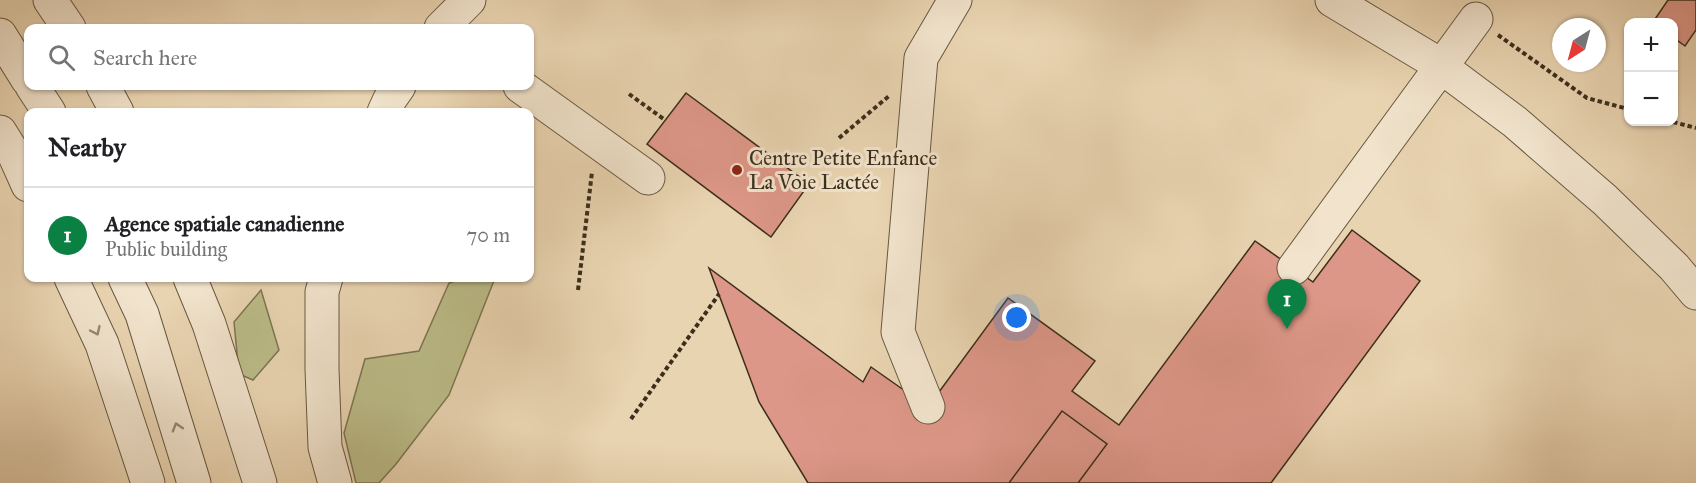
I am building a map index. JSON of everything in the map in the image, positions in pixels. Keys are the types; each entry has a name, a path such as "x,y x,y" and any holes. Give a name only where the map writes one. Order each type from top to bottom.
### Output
{"street":[{"path":"50,0 66,24"},
{"path":"446,24 470,0"},
{"path":"928,407 898,332 921,58 955,0"},
{"path":"1332,0 1432,60 1515,122 1605,200 1674,267 1696,293"},
{"path":"1294,268 1476,19"},
{"path":"0,35 24,74"},
{"path":"35,90 46,108"},
{"path":"105,90 115,108"},
{"path":"386,108 396,90"},
{"path":"526,90 648,178"},
{"path":"0,132 24,176"},
{"path":"73,282 102,344 148,483"},
{"path":"127,282 142,314 194,483"},
{"path":"192,282 209,324 260,483"},
{"path":"325,282 322,292 322,369 325,447 335,483"}],"path":[{"path":"1476,19 1587,98 1624,108"},
{"path":"839,138 920,70"},
{"path":"629,94 665,120"},
{"path":"1678,123 1696,128"},
{"path":"578,290 595,140"},
{"path":"631,418 718,294"}],"green space":[{"path":"493,282 449,395 379,483 356,483 344,433 365,359 419,351 449,283"},
{"path":"261,290 279,350 253,380 239,374 234,322"}],"building":[{"path":"1668,0 1696,0 1696,30 1685,46 1678,41 1678,18 1656,18"},
{"name":"Centre Petite Enfance La Voie Lactée","path":"686,93 809,184 771,237 647,144"},
{"path":"1352,230 1420,281 1271,483 1078,483 1107,444 1062,411 1009,483 808,483 759,402 709,268 863,382 871,367 928,407 1008,298 1095,361 1072,391 1119,425 1255,241 1313,282"},
{"path":"1352,230 1420,281 1271,483 808,483 759,402 709,268 863,382 871,367 928,407 1008,298 1095,361 1072,391 1119,425 1255,241 1313,282"}],"place":[{"name":"Centre Petite Enfance La Voie Lactée","path":"737,170"},
{"name":"Agence spatiale canadienne","path":"1287,329"}]}
